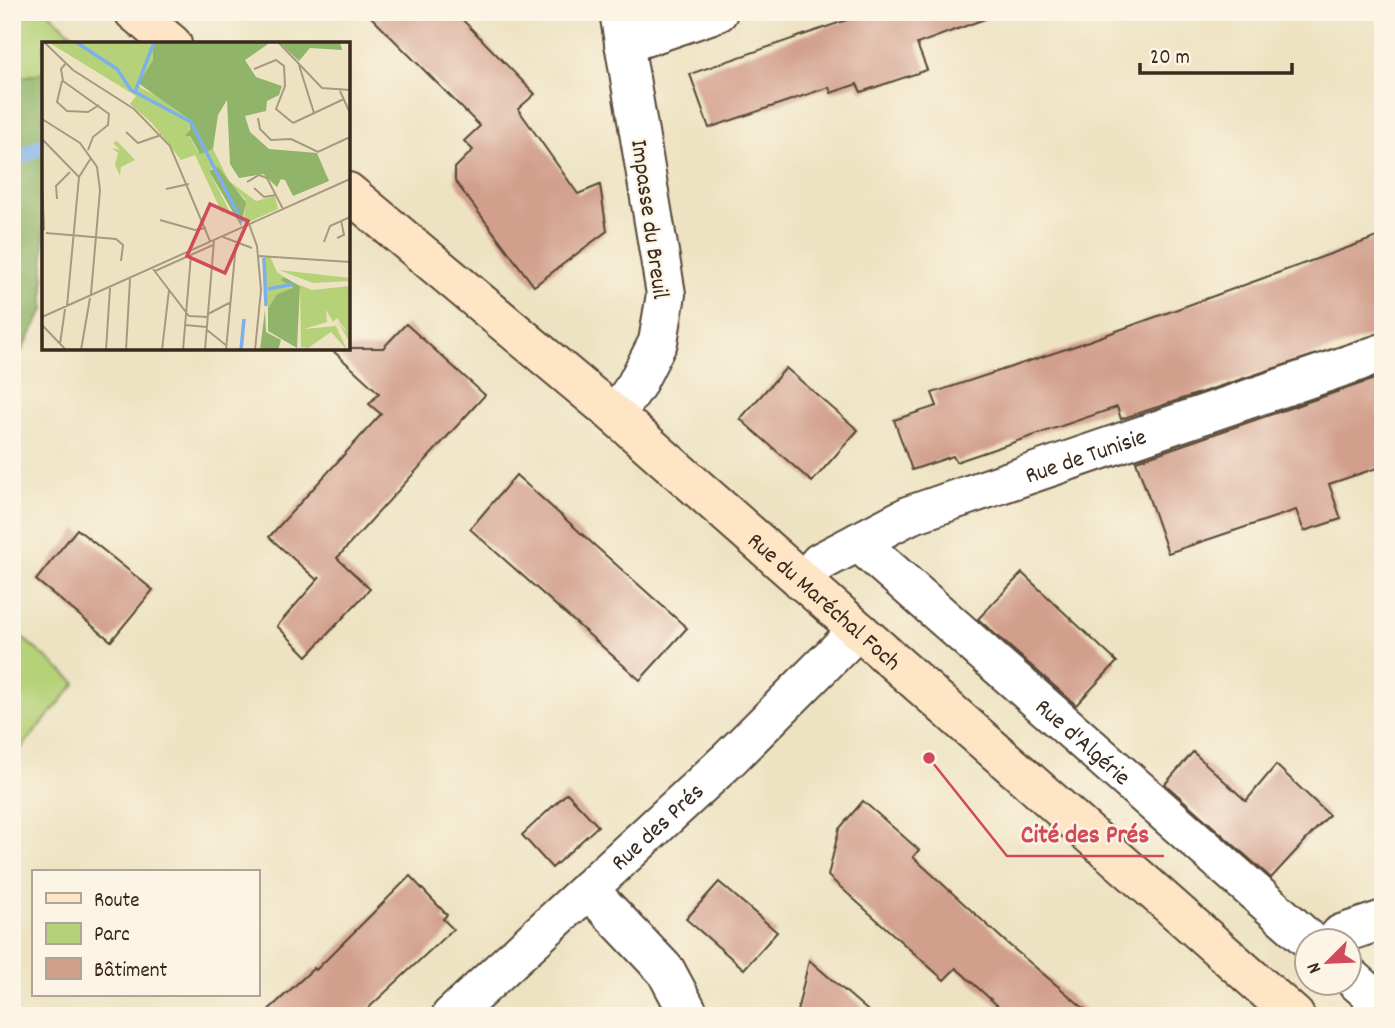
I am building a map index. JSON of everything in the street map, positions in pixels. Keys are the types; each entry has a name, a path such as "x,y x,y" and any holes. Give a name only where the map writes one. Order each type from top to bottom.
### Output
{"main road":[{"path":"134,12 170,42"},
{"name":"Rue du Maréchal Foch","path":"350,194 615,415 1295,1016"}],"street":[{"path":"622,28 718,12"},
{"name":"Impasse du Breuil","path":"615,415 636,385 659,342 666,295 622,28"},
{"name":"Rue de Tunisie","path":"803,582 820,562 910,515 1383,353"},
{"name":"Rue d'Algérie","path":"858,542 1294,927"},
{"name":"Rue des Prés","path":"451,1016 728,760 858,630"},
{"path":"588,889 666,971 690,1016"},
{"path":"1364,926 1383,920"},
{"path":"1364,989 1383,1005"}],"green space":[{"path":"12,12 48,12 81,42 42,42 42,73 12,79"},
{"path":"42,73 42,314 12,368 12,79"},
{"path":"12,629 76,683 12,759"}],"building":[{"path":"366,12 455,12 535,94 518,109 578,194 600,185 607,231 534,286 455,181 455,168 473,150 464,141 480,126"},
{"path":"870,12 989,12 990,17 917,44 927,70 861,92 857,84 831,93 829,87 709,128 690,74"},
{"path":"1383,235 1383,332 1121,419 1117,407 956,462 953,456 912,470 894,420 937,406 932,393 1072,347"},
{"path":"406,324 485,395 337,558 370,589 307,656 277,626 320,577 317,580 269,537 381,414 369,404 379,393 332,350 383,348"},
{"path":"786,368 858,430 812,482 740,419"},
{"path":"1383,376 1383,466 1329,484 1341,519 1304,531 1296,510 1168,553 1136,461"},
{"path":"516,475 687,628 640,680 470,529"},
{"path":"77,529 153,590 111,641 36,580"},
{"path":"1022,573 1117,662 1076,705 978,619"},
{"path":"1193,752 1246,801 1276,765 1329,815 1271,878 1165,784"},
{"path":"567,793 598,826 552,868 522,835"},
{"path":"863,801 919,850 913,857 1008,944 1093,1016 1009,1016 956,968 944,980 828,876 839,829"},
{"path":"410,876 447,915 443,919 453,929 360,1016 262,1016 314,968 316,970"},
{"path":"719,882 777,932 744,969 686,919"},
{"path":"809,960 874,1016 796,1016"}],"waterway":[{"path":"12,162 42,146"}],"place":[{"name":"Cité des Prés","path":"929,758"}]}
